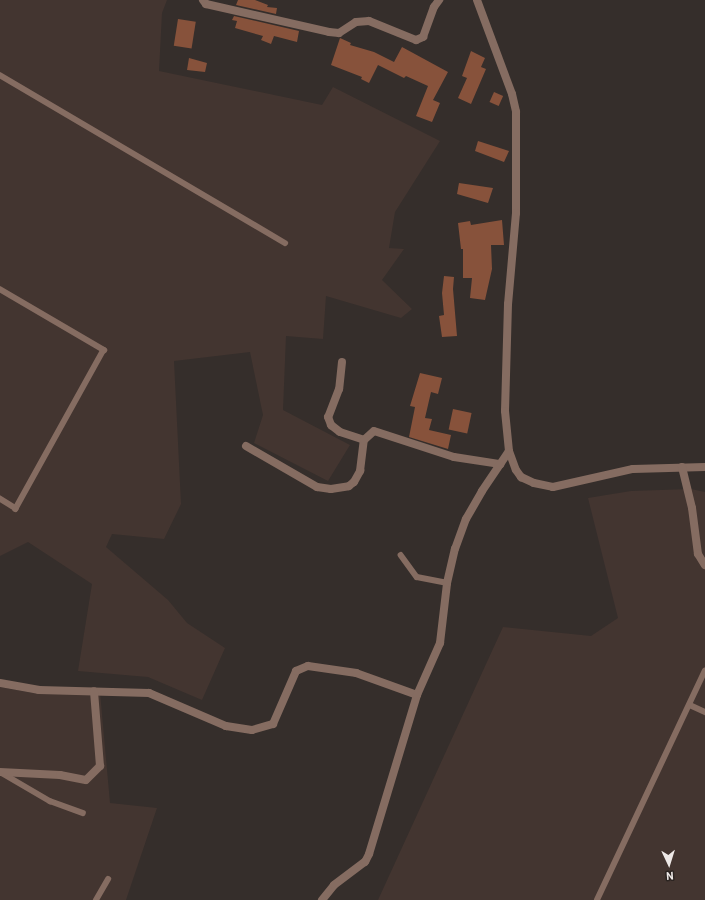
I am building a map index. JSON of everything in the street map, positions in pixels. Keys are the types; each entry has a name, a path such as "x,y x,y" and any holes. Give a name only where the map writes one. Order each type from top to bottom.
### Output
{"street":[{"path":"203,0 206,4 330,32 339,33 356,22 369,21 416,40 423,37 434,7 440,0"},
{"path":"477,0 512,94 516,112 516,213 506,368 505,411 509,451 516,470 521,477 543,486 573,484 633,469 705,467"},
{"path":"342,362 339,389 328,417 331,425 340,432 364,440"},
{"path":"246,446 317,487 331,489 350,486 354,482 360,471 364,440 371,432 378,430 454,457 500,464"},
{"path":"322,900 334,886 365,862 417,695 440,643 447,583 455,549 466,519 509,451"},
{"path":"682,467 692,508 698,554 705,565"},
{"path":"0,683 39,690 149,693 226,726 252,730 272,724 294,675 302,667 335,668 417,695"},
{"path":"0,772 60,775 86,780 100,766 94,691"}],"lane":[{"path":"0,76 285,242"},
{"path":"0,289 104,350 16,509 0,500"},
{"path":"401,555 416,577 447,583"},
{"path":"597,900 705,671"},
{"path":"690,705 705,712"},
{"path":"0,772 72,810 83,813"},
{"path":"96,900 108,879"}],"shaded area":[{"path":"0,0 167,0 162,13 159,71 322,105 333,87 440,141 395,212 389,248 404,249 382,280 412,309 401,318 326,296 323,339 286,336 283,410 350,445 328,481 254,443 263,415 250,352 174,361 181,504 164,539 112,534 106,547 168,600 187,623 225,648 202,700 148,677 78,671 92,584 28,542 0,556"},
{"path":"691,489 705,492 705,900 378,900 503,627 591,636 618,618 588,498 631,491"},
{"path":"0,687 33,693 100,692 110,803 157,808 126,900 0,900"}],"building":[{"path":"238,0 255,0 268,5 267,7 277,8 276,14 236,5"},
{"path":"234,16 299,31 297,42 274,36 271,44 261,40 263,36 235,28 237,21 232,20"},
{"path":"178,19 196,22 192,48 174,46"},
{"path":"340,38 351,43 350,45 374,52 394,62 402,47 448,72 433,100 440,103 432,122 416,116 428,86 406,76 404,78 378,65 369,83 361,79 362,77 331,65"},
{"path":"471,51 485,58 481,67 486,69 471,104 458,98 467,78 462,76"},
{"path":"189,58 207,63 205,72 187,70"},
{"path":"494,92 503,96 499,106 490,102"},
{"path":"478,141 509,151 504,162 475,151"},
{"path":"459,183 493,188 488,203 457,194"},
{"path":"502,220 504,245 491,245 492,269 485,300 470,298 472,278 463,278 463,249 461,249 458,223 470,221 471,225"},
{"path":"444,276 454,277 453,289 457,336 442,337 439,316 444,315 442,293"},
{"path":"420,373 442,378 438,394 431,392 425,418 432,419 429,430 451,435 448,449 409,437 415,407 410,406"},
{"path":"453,409 472,413 467,433 449,430"}]}
